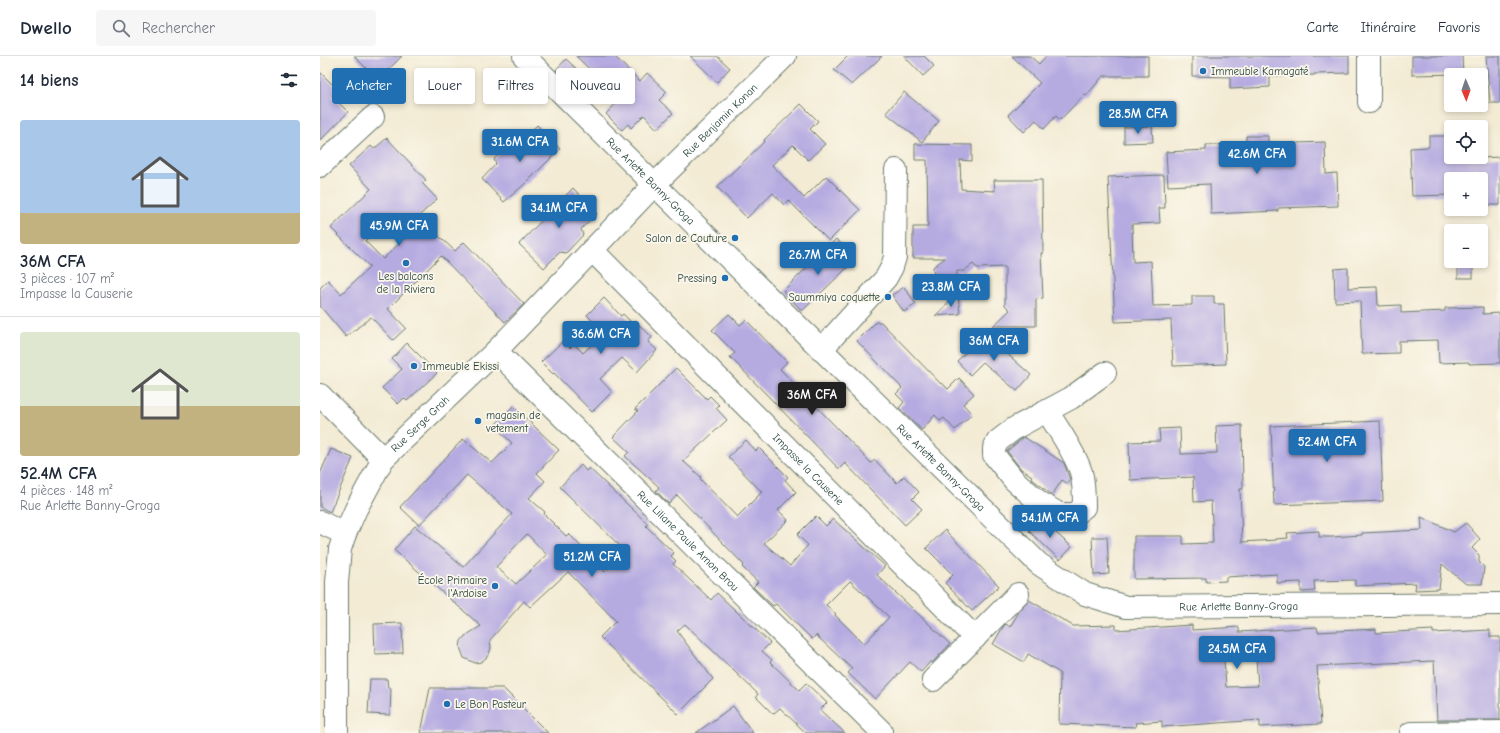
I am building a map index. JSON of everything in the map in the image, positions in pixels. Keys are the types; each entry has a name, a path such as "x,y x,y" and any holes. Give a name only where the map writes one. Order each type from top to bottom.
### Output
{"street":[{"name":"Rue Arlette Banny-Groga","path":"524,56 1040,564 1085,594 1126,607 1500,604"},
{"name":"Rue Benjamin Konan","path":"655,184 785,56"},
{"path":"1369,56 1369,102"},
{"path":"320,166 373,117"},
{"path":"821,350 886,278 892,267 895,257 896,170"},
{"name":"Rue Serge Grah","path":"337,733 337,582 340,549 345,534 383,459 496,350 655,184"},
{"name":"Impasse la Causerie","path":"592,250 975,638"},
{"name":"Rue Liliane Paule Amon Brou","path":"496,350 881,731"},
{"path":"1047,411 1066,442 1081,472 1084,491 1084,507 1076,514 1059,514 1039,502 1014,480 994,455 994,448 998,441 1015,428 1071,398 1105,373"},
{"path":"320,395 383,459"},
{"path":"320,522 345,534"},
{"path":"933,680 1018,594"},
{"path":"1411,733 1500,732"}],"building":[{"path":"354,56 402,56 390,68 366,68"},
{"path":"576,56 614,56 626,68 588,68"},
{"path":"690,56 717,56 730,68 717,82"},
{"path":"848,56 882,56 852,85 834,70"},
{"path":"904,56 924,56 934,66 923,76"},
{"path":"1012,56 1030,56 1039,64 1046,56 1148,56 1148,76 1103,76 1086,96 1085,94 1060,120 1056,116 1044,129 1036,120 1024,132 1008,115 1040,83"},
{"path":"1192,56 1349,56 1349,73 1270,76 1270,87 1230,89 1230,77 1192,76"},
{"path":"1412,56 1462,56 1463,68 1444,68 1444,74 1412,75"},
{"path":"1486,56 1500,56 1500,103 1490,103"},
{"path":"566,59 576,68 558,68"},
{"path":"320,72 332,84 332,104 340,104 348,112 320,141"},
{"path":"647,73 667,92 659,100 673,113 657,129 644,115 631,128 628,124 622,130 606,114 615,104 635,104 635,76 640,81"},
{"path":"904,92 939,121 922,142 886,113"},
{"path":"801,104 818,121 810,129 825,144 808,160 793,145 772,165 804,198 826,176 860,210 829,241 788,200 784,205 773,193 747,218 717,187"},
{"path":"537,125 560,149 527,182 504,202 482,179 496,164 494,159 515,140 521,142"},
{"path":"1152,126 1153,142 1124,143 1124,127"},
{"path":"1246,136 1268,136 1268,144 1325,142 1326,174 1337,173 1338,206 1278,208 1278,211 1211,214 1210,184 1168,186 1166,152 1206,150 1206,145 1246,144"},
{"path":"1429,136 1444,136 1444,164 1488,164 1488,158 1500,157 1500,205 1488,205 1488,172 1444,172 1444,195 1412,196 1410,148 1429,147"},
{"path":"387,138 426,180 422,183 437,199 418,217 455,251 464,242 524,304 505,322 441,256 388,309 406,328 393,340 371,317 346,337 320,306 320,288 328,280 341,294 370,267 331,228 371,189 349,166 371,146 374,149","holes":["393,213 411,232 383,259 365,241"]},
{"path":"915,144 972,145 972,161 960,160 961,189 995,191 994,180 1042,180 1043,253 1041,253 1043,298 1036,299 1036,326 993,326 1010,310 1005,305 1005,267 977,268 973,264 964,271 957,271 957,275 935,291 933,267 945,258 913,258 913,227 928,227 927,160 915,160"},
{"path":"1164,175 1165,208 1159,208 1160,223 1132,224 1133,262 1151,261 1153,306 1192,305 1192,296 1214,296 1214,304 1224,304 1226,364 1173,366 1171,320 1115,322 1108,177"},
{"path":"573,188 597,214 581,229 583,235 566,253 560,252 544,268 519,244"},
{"path":"836,239 849,251 840,258 848,267 802,311 783,291"},
{"path":"1348,268 1348,288 1377,287 1378,306 1401,305 1401,313 1445,311 1445,308 1483,307 1483,314 1500,313 1500,363 1439,363 1438,340 1399,341 1399,353 1362,354 1360,301 1335,302 1334,269"},
{"path":"1458,268 1473,268 1473,278 1458,278"},
{"path":"904,287 916,304 904,312 892,295"},
{"path":"958,294 960,314 935,316"},
{"path":"604,298 621,316 623,314 633,324 635,321 652,337 648,342 657,350 637,372 622,358 600,379 612,392 592,412 554,373 553,374 541,362 563,341 570,348 574,344 583,353 604,333 587,315"},
{"path":"729,314 740,325 746,320 787,362 780,369 871,463 875,460 897,483 904,476 919,492 912,499 922,509 905,525 845,463 839,469 730,357 735,353 712,330"},
{"path":"876,322 881,322 941,384 942,383 948,389 959,378 974,394 963,404 972,414 955,430 944,418 940,421 935,415 922,430 899,408 904,402 896,394 902,388 857,341"},
{"path":"986,333 1031,375 1017,391 983,362 970,375 957,361"},
{"path":"407,343 437,373 407,401 404,398 398,404 382,388 402,369 392,359"},
{"path":"676,368 707,399 710,396 719,405 716,408 727,420 683,461 701,477 700,479 737,517 762,492 728,457 746,440 756,451 759,448 788,477 785,480 796,492 778,510 788,520 764,543 790,566 808,545 797,535 816,516 826,526 833,519 885,566 877,575 950,644 921,672 910,662 875,699 848,673 852,669 816,635 812,639 776,604 773,606 753,587 758,582 742,567 744,565 677,495 669,504 656,491 659,487 625,456 629,452 613,437 638,411 635,409","holes":["850,581 889,617 864,644 826,605"]},
{"path":"513,406 559,450 537,473 545,481 529,498 545,512 544,514 566,536 569,534 605,572 625,551 560,487 581,465 586,471 589,468 648,524 646,526 674,553 671,556 676,561 673,564 711,600 717,593 770,643 762,651 772,660 770,662 799,690 806,683 827,703 820,710 845,733 806,733 780,708 773,714 756,697 758,694 685,624 677,631 713,679 678,714 600,637 616,621 568,572 530,607 524,601 490,640 491,648 486,658 481,662 475,663 464,658 460,647 461,641 465,636 481,626 394,550 415,526 463,567 512,514 467,475 419,525 400,507 463,439 492,463 512,443 494,426","holes":["527,534 547,555 516,584 496,567"]},
{"path":"1380,421 1383,501 1274,505 1271,426"},
{"path":"1242,425 1243,489 1240,489 1242,542 1288,538 1287,533 1319,531 1319,537 1332,537 1362,535 1362,533 1422,530 1421,517 1454,532 1466,523 1480,539 1472,548 1479,555 1479,562 1484,567 1482,584 1466,584 1442,564 1439,589 1415,590 1416,583 1355,586 1355,580 1314,581 1315,591 1301,592 1301,582 1277,583 1277,574 1226,577 1226,581 1206,582 1206,578 1134,579 1134,536 1183,536 1183,544 1213,543 1211,501 1194,502 1193,477 1130,480 1129,442 1160,441 1159,429 1180,428 1181,454 1217,453 1216,426"},
{"path":"1024,437 1064,463 1070,480 1068,484 1062,480 1052,495 1031,478 1032,476 1021,469 1007,451"},
{"path":"331,449 353,458 330,512 320,507 320,474"},
{"path":"1040,519 1072,547 1060,560 1029,531"},
{"path":"945,530 999,586 972,611 945,583 953,575 926,548"},
{"path":"1092,537 1107,537 1109,574 1094,575"},
{"path":"1029,600 1073,626 1116,625 1116,630 1192,625 1192,630 1239,627 1239,632 1317,627 1318,632 1376,629 1376,633 1433,630 1433,633 1490,630 1490,637 1500,637 1500,720 1437,720 1434,661 1317,666 1321,724 1260,727 1260,720 1162,727 1162,721 1135,723 1136,727 1059,724 1060,673 1028,654 1024,662 993,644 1006,624 1010,627 1020,610","holes":["1256,658 1258,686 1226,687 1224,660"]},
{"path":"402,623 403,653 375,654 374,624"},
{"path":"370,679 387,679 388,688 391,688 390,715 368,714"},
{"path":"430,688 503,688 548,733 421,733"},
{"path":"733,706 753,733 696,733"}],"place":[{"name":"Immeuble Kamagaté","path":"1203,71"},
{"name":"Salon de Couture","path":"735,238"},
{"name":"Les balcons de la Riviera","path":"406,263"},
{"name":"Pressing","path":"725,278"},
{"name":"Saummiya coquette","path":"888,297"},
{"name":"Immeuble Ekissi","path":"414,366"},
{"name":"magasin de vetement","path":"478,421"},
{"name":"École Primaire l'Ardoise","path":"495,586"},
{"name":"Le Bon Pasteur","path":"447,704"}]}
